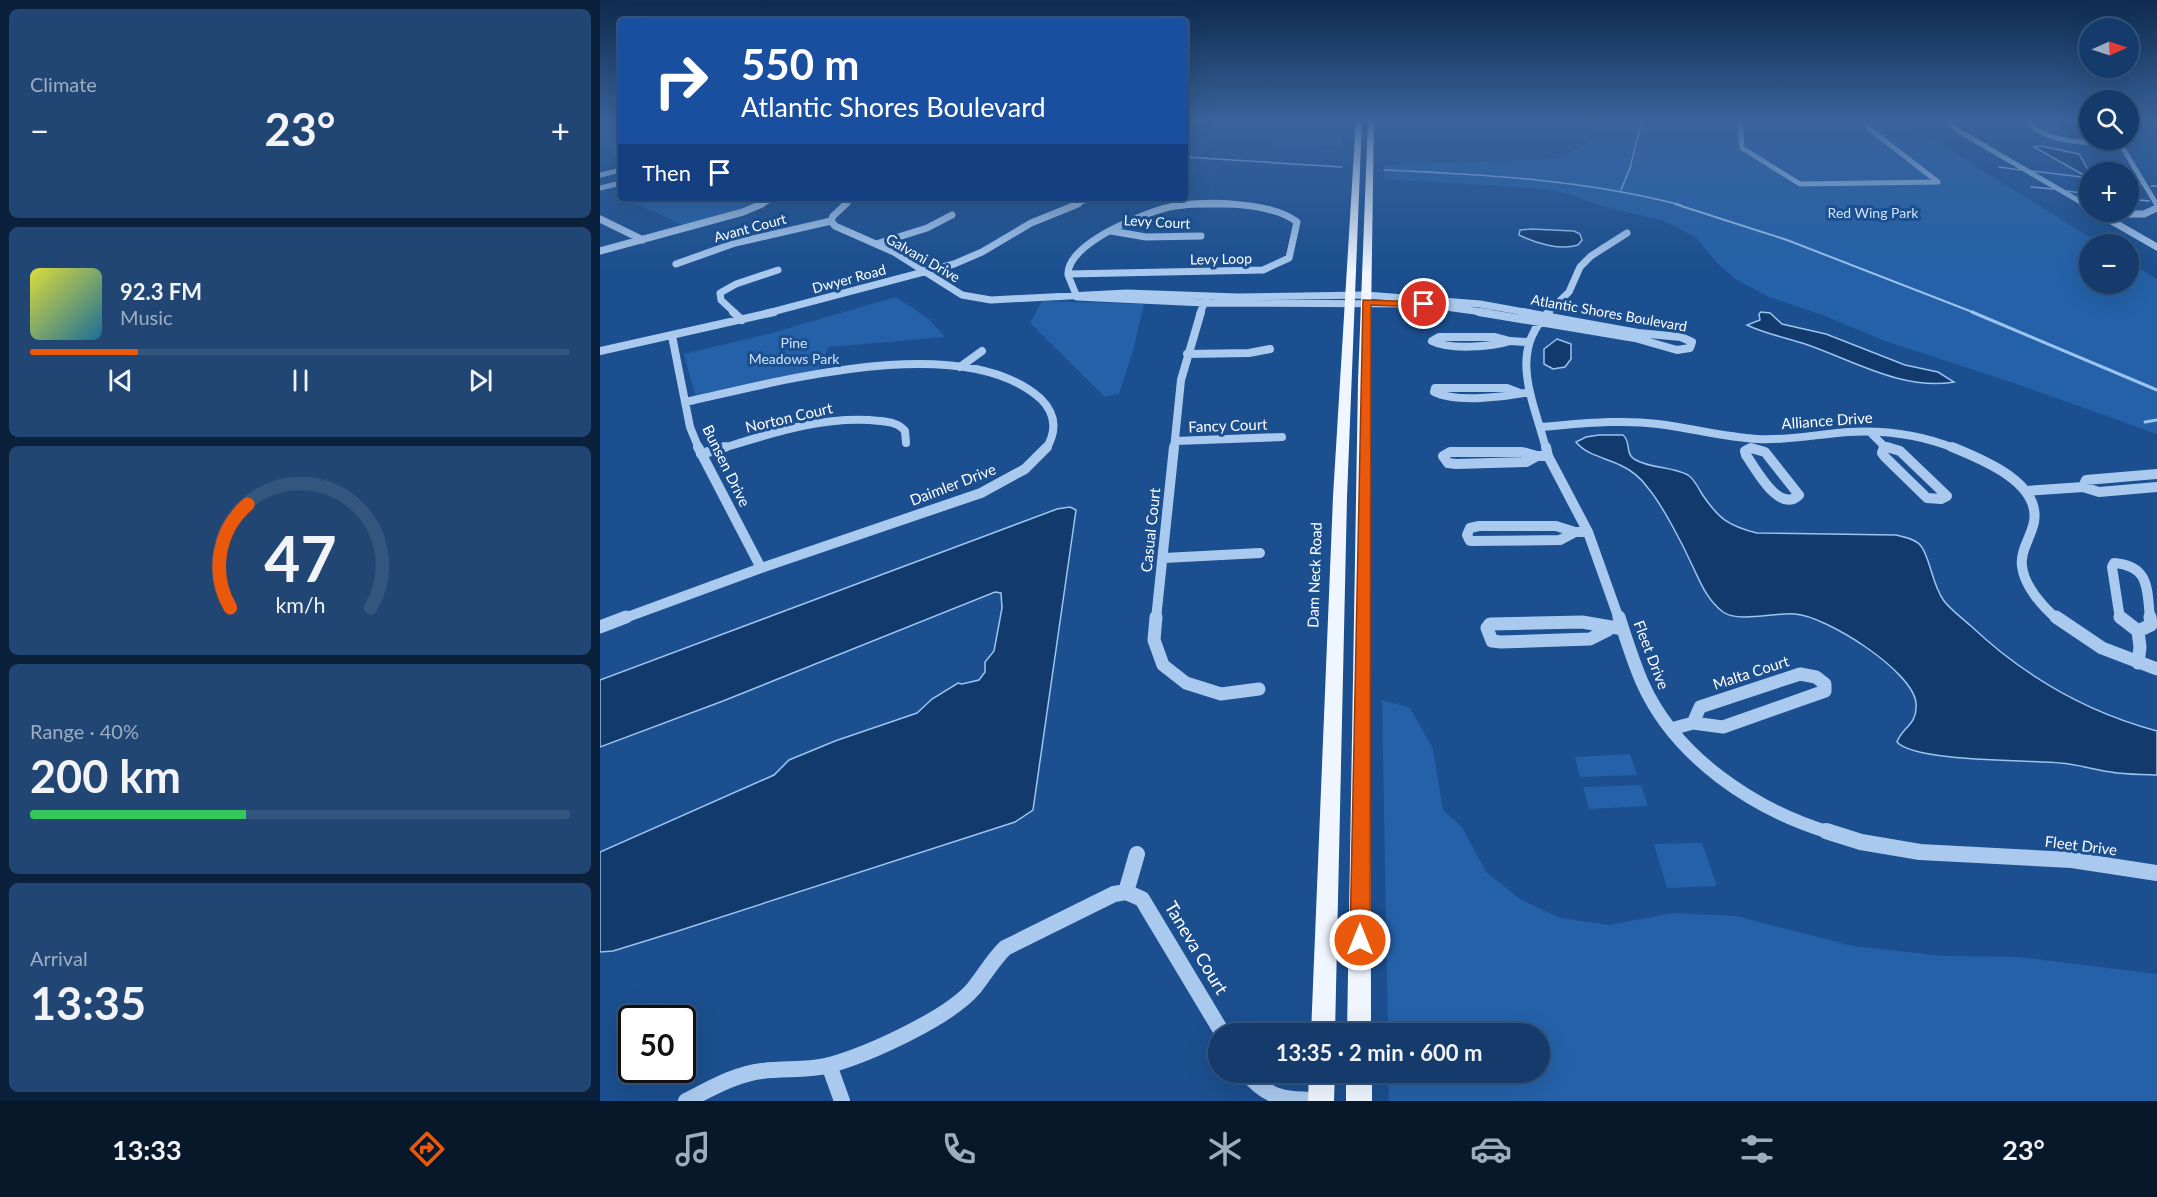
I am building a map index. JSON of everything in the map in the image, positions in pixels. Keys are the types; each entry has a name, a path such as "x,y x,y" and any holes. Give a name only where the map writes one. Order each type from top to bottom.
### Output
{"main road":[{"name":"Dam Neck Road","path":"1359,170 1359,1023"},
{"name":"Dam Neck Road","path":"1323,1023 1340,509 1367,170"},
{"path":"1321,1100 1322,1083"},
{"path":"1359,1083 1359,1101"}],"street":[{"path":"1778,170 1800,184 1938,182 1923,170"},
{"path":"2026,170 2079,202"},
{"path":"2135,170 2157,207 2144,214 2139,214"},
{"path":"600,175 618,171"},
{"path":"600,188 618,184"},
{"path":"600,251 743,212 769,201"},
{"path":"831,222 833,216 850,201"},
{"name":"Dwyer Road","path":"600,351 742,320 926,272 974,256 1023,227 1085,201"},
{"name":"Levy Loop","path":"1187,204 1276,210 1288,214 1297,222 1289,258 1263,270 1112,271 1068,274 1070,262 1079,250 1111,231 1161,209 1187,204"},
{"path":"876,244 927,228 952,215"},
{"path":"600,219 643,240"},
{"name":"Galvani Drive","path":"831,222 835,226 876,244 962,295 974,299 1077,297 1358,299"},
{"name":"Avant Court","path":"676,264 735,243 831,222"},
{"path":"2114,222 2157,247"},
{"name":"Levy Court","path":"1111,231 1154,237 1201,236"},
{"name":"Fleet Drive","path":"1628,233 1591,255 1580,267 1569,292 1541,318 1528,342 1524,361 1525,392 1540,427 1543,456 1588,532 1615,629 1648,697 1671,729 1693,754 1732,785 1790,818 1835,834 1900,850 2076,860 2157,873"},
{"path":"742,320 721,300 720,293 736,284 778,270"},
{"path":"1068,274 1077,297"},
{"name":"Casual Court","path":"1206,299 1186,354 1181,380 1154,640 1164,665 1173,675 1200,689 1221,694 1259,689"},
{"name":"Atlantic Shores Boulevard","path":"1358,299 1424,304 1541,318 1638,333 1681,337 1692,342 1692,345 1690,348 1677,350 1635,338 1541,318"},
{"name":"Bunsen Drive","path":"672,336 690,427 701,454 761,568"},
{"path":"1510,341 1498,345 1441,346 1432,341 1439,337 1495,337 1528,342"},
{"path":"1186,354 1249,353 1269,350"},
{"path":"960,367 982,351"},
{"name":"Daimler Drive","path":"600,627 761,568 981,493 1019,474 1041,455 1052,438 1054,429 1054,420 1046,403 1010,380 981,370 960,367 909,364 841,370 686,402"},
{"path":"1435,388 1510,388 1525,392 1511,396 1444,397 1434,392 1435,388"},
{"name":"Norton Court","path":"701,454 804,425 851,419 880,420 902,426 906,432 906,443"},
{"name":"Alliance Drive","path":"1540,427 1611,422 1644,423 1748,443 1792,440 1848,432 1904,435 1955,448 1995,467 2026,491"},
{"path":"1871,433 1884,446 1900,451 1947,496 1941,499 1927,498 1882,453 1884,446"},
{"name":"Fancy Court","path":"1175,441 1282,437"},
{"path":"1748,443 1765,452 1799,495 1797,498 1792,500 1777,497 1746,454 1748,443"},
{"path":"1450,452 1525,452 1543,456 1526,462 1456,464 1448,463 1443,456 1450,452"},
{"path":"2083,487 2086,480 2157,474"},
{"path":"2157,487 2099,492 2083,487 2026,491 2032,503 2036,521 2022,562 2023,574 2032,590 2042,604 2068,627 2113,654 2157,669"},
{"path":"1575,532 1560,540 1479,542 1470,540 1467,535 1470,528 1479,526 1556,526 1575,532 1588,532"},
{"path":"1164,558 1260,553"},
{"path":"2138,631 2151,625 2144,574 2130,564 2114,563 2112,567 2120,619 2138,631 2140,647 2138,663"},
{"path":"1582,622 1615,629 1590,639 1501,642 1492,641 1487,628 1490,624 1582,622"},
{"name":"Malta Court","path":"1671,729 1693,723 1723,727 1818,695 1825,691 1825,684 1816,677 1800,674 1700,707 1693,723"},
{"path":"686,1101 732,1079 762,1071 794,1071 830,1065 874,1050 927,1023 950,1009 974,988 991,962 1005,948 1114,894 1126,892 1137,854"},
{"name":"Taneva Court","path":"1126,892 1142,898 1216,1023"},
{"path":"830,1065 842,1101"},
{"path":"1253,1083 1268,1097 1286,1100 1321,1100"}],"green space":[{"name":"Red Wing Park","path":"1384,170 1983,170 2085,234 2079,234 2079,294 2139,294 2139,268 2157,279 2157,434 2014,383 1885,341 1825,316 1769,297 1737,280 1718,264 1696,237 1664,221 1602,206 1569,194 1534,188 1384,179"},
{"path":"630,201 764,201 755,206 688,227"},
{"name":"Pine Meadows Park","path":"896,297 929,319 945,337 829,347 818,370 696,398 684,354 768,334"},
{"path":"1042,301 1144,304 1133,351 1119,394 1105,397 1030,323"},
{"path":"1382,700 1410,708 1433,749 1443,810 1462,827 1486,872 1520,899 1560,918 1609,925 1673,913 1736,916 1853,946 1943,956 2019,957 2157,974 2157,1101 1389,1101 1388,1083 1550,1083 1550,1023 1388,1023"},
{"path":"1630,754 1637,775 1580,777 1575,757"},
{"path":"1641,785 1648,806 1589,809 1583,787"},
{"path":"1702,843 1717,886 1667,888 1654,844"}],"shaded area":[{"path":"1520,230 1574,231 1580,234 1582,240 1578,245 1571,247 1556,247 1519,235"},
{"path":"1761,312 1770,313 1782,324 1826,334 1905,365 1938,372 1954,382 1935,384 1917,382 1879,373 1808,345 1747,325 1760,320"},
{"path":"1557,339 1571,344 1571,359 1565,367 1553,369 1544,364 1544,349"},
{"path":"1623,435 1634,459 1688,475 1719,515 1731,524 1747,530 1757,533 1896,535 1916,542 1927,557 1944,601 2012,661 2081,703 2105,714 2157,731 2157,775 2117,773 2060,763 1948,757 1908,749 1897,742 1915,716 1916,703 1911,690 1900,676 1866,647 1827,624 1809,617 1787,614 1738,617 1723,612 1705,592 1672,526 1645,484 1628,469 1591,453 1576,442 1586,437"},
{"path":"1070,507 1076,510 1033,810 1015,822 678,931 613,951 600,952 600,852 774,775 789,760 835,741 917,713 932,699 958,683 979,680 985,672 985,662 994,651 1002,608 1001,593 995,592 723,701 600,747 600,680 1057,509"}],"waterway":[{"path":"1391,170 1497,176 1570,184 1681,205"},
{"path":"1621,190 1629,170"},
{"path":"2032,171 2079,177"},
{"path":"2151,186 2157,186"},
{"path":"2031,187 2053,189"},
{"path":"2066,191 2079,193"},
{"path":"2139,200 2149,201"},
{"path":"1675,204 1787,240 1975,313"},
{"path":"1972,312 2157,390"},
{"path":"2145,422 2157,420"}],"route":[{"path":"1360,940 1366,302 1424,304"}]}
